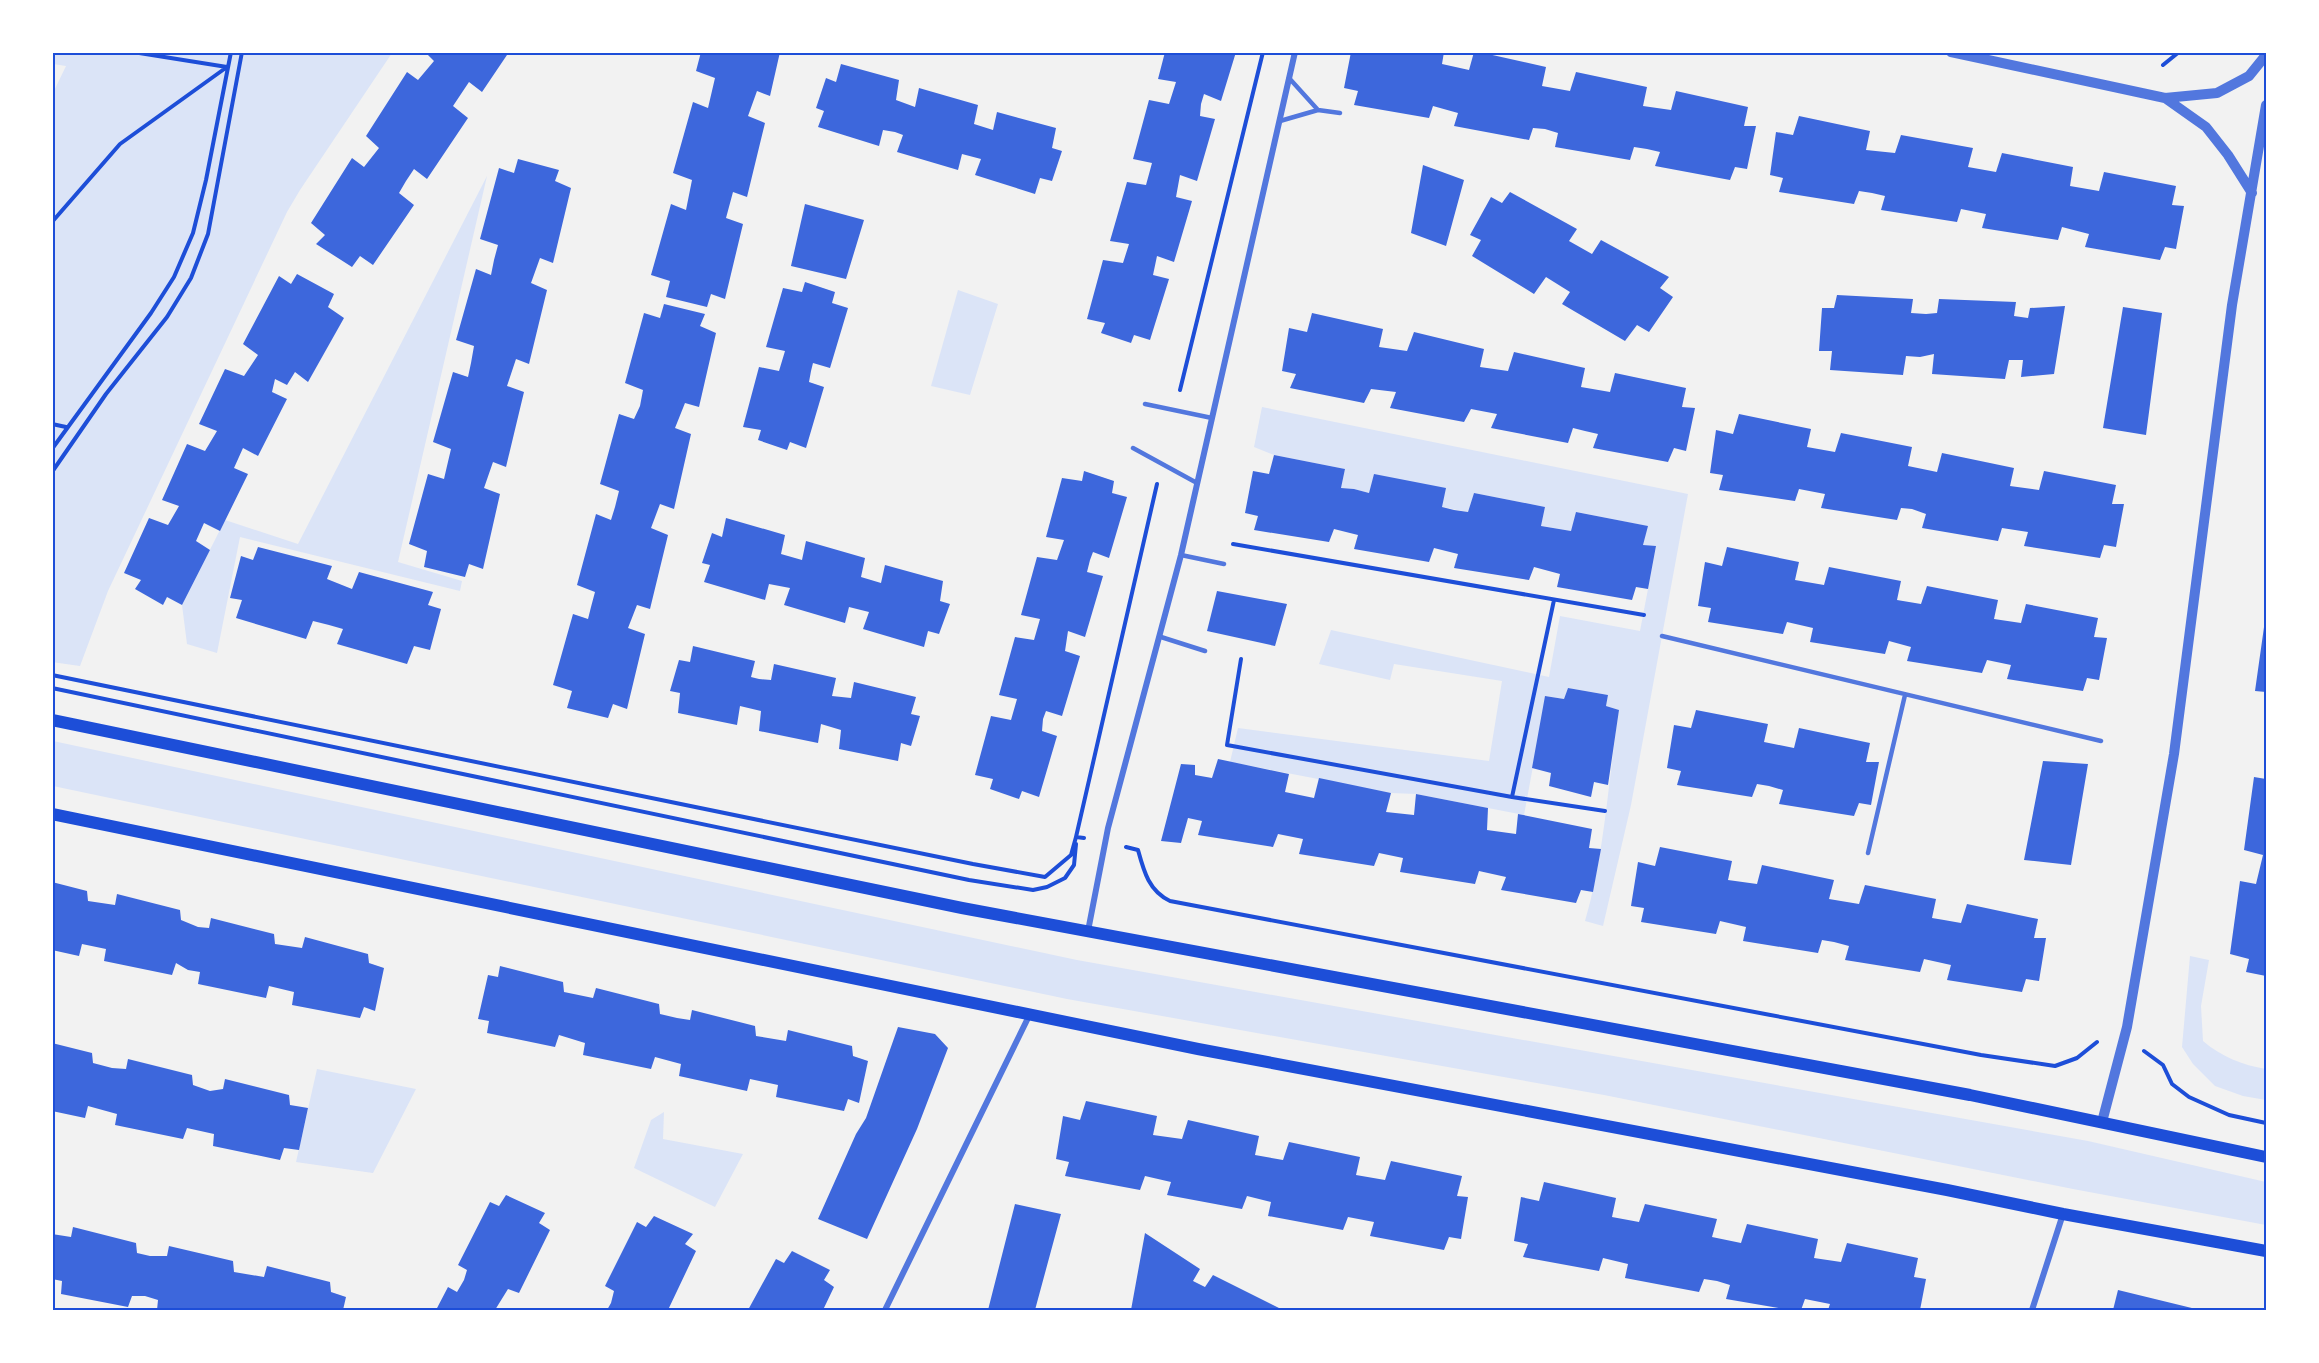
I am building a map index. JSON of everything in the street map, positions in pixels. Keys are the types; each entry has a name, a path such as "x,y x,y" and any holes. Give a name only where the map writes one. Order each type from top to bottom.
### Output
{"main road":[{"path":"52,720 962,908 1958,1093 2266,1157"},
{"path":"52,814 926,992 1029,1016 2266,1251"}],"street":[{"path":"1088,932 1106,842 1181,555 1295,52"},
{"path":"1951,52 2165,98 2217,93 2249,76 2266,55"},
{"path":"2165,98 2206,127 2228,155 2252,193"},
{"path":"2102,1122 2127,1027 2181,713 2232,305 2266,105"},
{"path":"885,1311 1029,1016"},
{"path":"2032,1311 2063,1214"}],"lane":[{"path":"1289,78 1318,110"},
{"path":"1280,121 1318,110 1340,113"},
{"path":"1145,404 1212,418"},
{"path":"1133,448 1197,483"},
{"path":"1181,555 1224,564"},
{"path":"1662,636 2101,741"},
{"path":"1161,637 1205,651"},
{"path":"1868,853 1905,695"}],"path":[{"path":"133,52 228,67"},
{"path":"52,449 151,313 174,277 193,233 206,180 231,52"},
{"path":"52,472 106,394 168,317 191,278 208,234 242,52"},
{"path":"1174,411 1263,52"},
{"path":"2163,65 2180,52"},
{"path":"52,222 120,144 228,67"},
{"path":"52,424 66,427"},
{"path":"52,675 1045,877 1071,855 1162,463"},
{"path":"1229,543 1644,615"},
{"path":"1512,797 1554,600"},
{"path":"1241,659 1227,745 1512,797 1605,811"},
{"path":"52,688 957,878 1033,890 1047,887 1065,878 1074,865 1076,837"},
{"path":"1076,837 1138,850 1146,878 1160,896 1170,902 1982,1055 2055,1065 2077,1058 2099,1041 2122,1042 2136,1046 2163,1065 2172,1084 2189,1097 2229,1115 2266,1123"}],"shaded area":[{"path":"52,53 392,53 287,212 108,591 80,666 52,662 52,95 66,66 53,64"},
{"path":"487,176 398,562 462,581 460,591 240,537 217,653 187,644 182,605 225,520 298,544"},
{"path":"958,290 998,304 970,395 931,386"},
{"path":"1262,407 1688,494 1631,805 1603,926 1585,921 1602,843 1619,710 1606,706 1608,695 1568,688 1564,699 1546,696 1524,815 1416,794 1391,793 1230,762 1238,728 1489,761 1502,681 1394,664 1390,680 1319,664 1331,630 1549,677 1560,616 1640,631 1656,547 1643,545 1647,526 1577,512 1571,531 1541,526 1545,507 1474,493 1468,512 1442,507 1374,475 1369,493 1341,488 1345,469 1274,455 1254,447"},
{"path":"53,741 1077,960 2088,1141 2266,1182 2266,1225 2073,1189 1604,1095 1067,999 53,786"},
{"path":"2190,956 2209,960 2201,1006 2203,1041 2217,1052 2233,1060 2266,1069 2266,1100 2243,1096 2215,1086 2193,1064 2182,1047"},
{"path":"317,1069 416,1089 373,1173 296,1162"},
{"path":"664,1112 663,1139 743,1154 715,1207 634,1168 651,1120"}],"building":[{"path":"425,52 509,52 482,92 469,82 453,106 468,118 427,179 414,169 406,181 399,193 414,205 373,265 360,256 352,267 316,244 325,235 311,223 352,158 364,167 379,148 366,136 407,72 418,80 434,61"},
{"path":"701,52 780,52 770,96 757,91 748,116 765,123 747,197 733,192 726,218 743,224 725,299 711,294 707,307 666,297 670,281 651,275 671,204 686,210 692,180 673,173 693,102 708,108 715,78 696,71"},
{"path":"1165,52 1236,52 1221,101 1204,94 1201,104 1200,116 1215,119 1197,181 1180,175 1176,197 1192,201 1174,262 1157,256 1153,275 1169,279 1150,340 1134,335 1131,343 1101,333 1105,323 1087,319 1103,260 1123,263 1129,244 1110,241 1127,182 1146,185 1152,163 1133,159 1149,100 1169,104 1176,82 1158,79"},
{"path":"1351,52 1444,52 1442,64 1469,70 1474,52 1479,52 1546,67 1542,86 1570,91 1576,72 1647,87 1643,106 1671,110 1676,91 1748,107 1744,126 1756,126 1747,169 1735,167 1730,180 1655,166 1660,152 1647,149 1634,147 1630,160 1555,147 1558,133 1545,129 1533,128 1529,140 1454,126 1458,113 1433,106 1429,118 1354,105 1358,91 1344,88"},
{"path":"841,64 899,80 896,100 915,107 919,88 978,105 974,124 993,130 997,112 1056,128 1052,148 1062,151 1052,181 1040,178 1035,194 975,175 981,159 962,154 958,170 897,152 903,135 895,132 883,130 879,146 818,127 824,111 816,108 826,78 836,82"},
{"path":"1799,116 1870,131 1866,150 1895,153 1901,135 1973,148 1968,167 1996,172 2002,153 2073,167 2070,186 2099,191 2104,172 2176,186 2172,205 2184,206 2176,249 2165,247 2160,260 2085,247 2089,234 2062,227 2058,240 1982,228 1986,214 1961,209 1957,222 1881,210 1885,196 1872,193 1859,191 1854,204 1779,192 1783,178 1770,175 1776,132 1793,135"},
{"path":"518,159 559,170 555,181 571,188 553,263 540,258 531,283 547,290 529,364 516,359 507,386 524,392 506,467 493,462 484,488 500,494 483,569 469,564 465,577 424,567 427,551 409,544 428,474 444,479 451,449 433,442 453,372 468,377 474,346 456,340 476,269 491,275 498,245 480,239 499,168 514,173"},
{"path":"1423,165 1464,180 1446,246 1411,233"},
{"path":"1510,192 1577,229 1569,241 1592,254 1601,240 1669,277 1660,288 1673,297 1649,332 1637,325 1625,341 1562,304 1570,292 1546,277 1534,294 1472,256 1481,240 1470,235 1491,197 1502,203"},
{"path":"805,204 864,220 846,279 791,266"},
{"path":"297,274 334,294 328,307 344,318 308,382 295,372 287,385 275,379 272,392 287,399 258,456 243,448 234,468 248,474 220,531 204,523 196,541 210,550 182,605 167,597 163,605 135,589 141,580 124,573 149,518 168,525 179,506 162,500 187,444 205,451 217,431 199,424 225,369 244,376 258,355 243,344 279,276 291,284"},
{"path":"805,282 835,292 832,303 848,308 830,368 813,363 809,382 824,387 806,448 790,442 787,450 758,440 761,430 743,427 759,367 779,371 785,351 766,347 783,288 802,292"},
{"path":"1837,295 1913,299 1911,313 1926,314 1937,313 1939,299 2016,302 2014,316 2028,318 2030,308 2065,306 2054,374 2021,377 2023,360 2009,360 2005,379 1932,374 1934,354 1920,357 1906,356 1903,375 1830,370 1832,351 1819,351 1822,308 1834,308"},
{"path":"664,304 705,314 700,326 716,333 699,407 685,403 675,428 691,434 674,509 660,504 651,528 668,535 650,609 637,605 628,628 645,634 627,709 613,704 608,718 567,708 572,691 553,685 573,614 588,619 595,592 577,585 596,514 611,520 619,491 600,484 619,414 634,419 640,406 643,390 625,383 644,313 660,318"},
{"path":"2123,307 2162,313 2146,435 2103,428"},
{"path":"1312,313 1383,329 1379,347 1407,351 1414,332 1484,349 1480,367 1508,371 1514,352 1585,368 1581,387 1610,392 1615,373 1686,388 1682,407 1695,408 1686,451 1674,448 1668,462 1593,448 1598,434 1573,428 1568,443 1491,428 1497,414 1471,409 1464,422 1390,408 1396,392 1371,389 1364,403 1290,388 1296,374 1282,371 1289,328 1307,332"},
{"path":"1739,414 1811,429 1807,447 1835,452 1841,433 1912,447 1908,466 1937,472 1942,453 2014,468 2010,486 2039,490 2044,471 2116,485 2112,504 2124,504 2116,547 2104,545 2100,558 2024,546 2028,532 2002,528 1998,541 1922,528 1926,514 1912,509 1901,508 1897,520 1821,508 1825,494 1799,489 1795,501 1719,490 1723,475 1710,473 1716,430 1733,434"},
{"path":"1274,455 1345,469 1341,488 1369,493 1374,474 1446,488 1442,507 1454,510 1468,512 1474,493 1545,507 1541,526 1571,531 1576,512 1648,526 1643,545 1656,546 1648,589 1636,587 1632,600 1557,587 1560,574 1534,567 1529,580 1454,568 1458,554 1434,548 1429,562 1354,549 1358,535 1334,529 1329,542 1254,530 1258,516 1245,513 1253,471 1269,474"},
{"path":"1084,471 1114,481 1112,493 1127,497 1109,558 1093,552 1090,560 1087,572 1103,576 1085,637 1068,631 1065,651 1080,656 1062,716 1046,711 1043,719 1042,731 1057,736 1039,797 1022,791 1019,799 990,789 993,779 975,775 991,716 1011,720 1017,699 999,695 1015,637 1034,640 1040,619 1021,615 1037,557 1057,560 1064,540 1046,537 1062,478 1082,481"},
{"path":"726,518 785,535 781,554 802,560 806,541 865,558 861,577 881,583 885,565 943,581 940,601 950,604 939,634 928,631 924,647 863,629 869,612 849,607 845,623 784,605 790,588 769,584 765,600 704,582 710,565 702,563 712,533 722,537"},
{"path":"258,547 332,566 327,579 352,589 359,572 433,592 428,605 441,609 430,650 414,646 407,664 337,644 343,629 329,625 313,621 306,639 236,618 242,600 230,598 241,556 253,560"},
{"path":"1727,547 1799,562 1795,580 1824,585 1829,567 1901,581 1897,600 1921,604 1927,586 1998,600 1994,619 2021,623 2026,604 2098,618 2094,637 2107,638 2099,680 2087,678 2083,691 2007,679 2011,665 1987,660 1982,673 1907,661 1911,647 1889,641 1885,654 1810,642 1813,628 1787,622 1783,634 1708,622 1711,608 1698,606 1705,562 1722,566"},
{"path":"1217,591 1287,604 1275,646 1207,631"},
{"path":"2266,620 2266,692 2255,691"},
{"path":"693,646 755,661 751,677 759,679 771,680 774,664 836,678 832,696 851,698 854,682 916,697 911,714 920,716 911,746 901,743 898,761 839,749 841,730 821,724 818,743 759,731 761,711 740,706 737,725 678,713 680,693 670,691 679,660 690,662"},
{"path":"1568,688 1608,695 1606,706 1619,710 1608,785 1594,782 1591,797 1549,786 1551,773 1532,768 1545,696 1564,699"},
{"path":"1696,710 1768,724 1764,742 1794,748 1799,728 1870,743 1866,762 1879,762 1871,805 1859,803 1854,816 1779,804 1783,790 1769,786 1757,784 1752,797 1677,785 1681,771 1667,768 1674,725 1691,728"},
{"path":"1218,759 1289,774 1285,792 1314,798 1319,778 1391,793 1386,812 1414,815 1416,794 1488,808 1487,830 1516,834 1518,814 1592,829 1589,848 1601,849 1593,892 1581,890 1576,903 1501,890 1506,877 1479,871 1475,884 1400,872 1403,858 1379,853 1374,866 1299,854 1303,839 1278,834 1273,847 1198,835 1202,821 1188,818 1181,843 1161,841 1181,764 1195,765 1195,775 1212,778"},
{"path":"2043,761 2088,764 2071,865 2024,860"},
{"path":"2254,777 2266,779 2266,976 2246,972 2249,959 2230,954 2240,881 2256,884 2263,855 2244,850"},
{"path":"1660,847 1732,861 1728,880 1757,884 1762,865 1834,880 1829,899 1859,904 1865,885 1936,899 1932,918 1961,923 1967,904 2038,919 2034,938 2046,938 2039,981 2026,979 2022,992 1947,980 1951,965 1924,959 1920,972 1845,960 1849,946 1834,942 1822,940 1818,953 1743,941 1746,927 1720,921 1716,934 1641,922 1644,908 1631,906 1638,862 1655,866"},
{"path":"52,882 87,891 88,901 115,905 117,894 180,910 181,920 198,927 209,928 211,918 274,934 275,944 302,948 305,937 368,954 369,963 384,968 375,1011 364,1007 360,1018 292,1005 294,992 269,986 266,998 198,984 200,972 188,970 176,963 172,975 104,961 106,949 82,944 79,956 52,950"},
{"path":"500,966 563,982 564,992 593,998 596,988 659,1004 660,1014 690,1020 692,1010 755,1026 756,1036 786,1041 788,1030 852,1046 853,1056 868,1061 859,1103 848,1099 844,1111 776,1097 778,1085 750,1079 747,1091 679,1076 681,1064 655,1057 651,1069 583,1055 585,1043 559,1035 555,1047 487,1033 489,1021 478,1019 488,975 498,977"},
{"path":"898,1027 935,1034 948,1048 917,1129 867,1239 818,1219 856,1134 866,1118"},
{"path":"52,1043 92,1053 93,1063 112,1068 126,1069 128,1059 192,1075 193,1085 210,1091 223,1089 225,1079 289,1095 290,1105 308,1108 299,1150 284,1148 280,1160 213,1146 214,1134 187,1128 183,1139 115,1125 117,1114 88,1106 85,1118 52,1111"},
{"path":"1086,1101 1157,1116 1153,1135 1182,1139 1188,1120 1259,1136 1255,1155 1283,1160 1289,1142 1360,1157 1356,1175 1385,1180 1391,1161 1462,1176 1457,1196 1468,1197 1461,1239 1449,1237 1444,1250 1370,1236 1374,1222 1348,1217 1343,1230 1268,1216 1271,1202 1247,1196 1242,1209 1167,1195 1171,1182 1145,1176 1140,1190 1065,1176 1069,1162 1056,1159 1063,1116 1080,1120"},
{"path":"1544,1182 1616,1198 1612,1217 1639,1222 1645,1204 1717,1219 1712,1237 1741,1243 1747,1224 1818,1239 1814,1258 1841,1262 1847,1243 1918,1258 1914,1277 1926,1279 1920,1310 1828,1310 1830,1304 1805,1299 1801,1310 1791,1310 1726,1299 1730,1285 1717,1281 1704,1279 1699,1292 1625,1278 1628,1264 1603,1258 1599,1271 1523,1257 1528,1244 1514,1241 1521,1197 1539,1201"},
{"path":"506,1195 545,1213 539,1223 550,1230 519,1293 508,1289 495,1310 436,1310 448,1287 457,1292 464,1280 467,1270 458,1265 490,1202 499,1206"},
{"path":"1015,1204 1061,1214 1035,1310 988,1310"},
{"path":"654,1216 693,1234 685,1244 696,1251 668,1310 607,1310 614,1291 605,1286 637,1222 646,1227"},
{"path":"73,1227 136,1243 137,1253 150,1256 167,1256 169,1246 233,1261 234,1272 264,1277 267,1266 330,1282 331,1292 346,1297 343,1310 157,1310 158,1300 145,1296 132,1296 128,1307 61,1294 62,1281 52,1279 52,1234 71,1237"},
{"path":"1145,1233 1200,1269 1193,1281 1205,1287 1213,1275 1283,1310 1131,1310"},
{"path":"792,1251 830,1270 824,1280 834,1287 823,1310 748,1310 776,1259 784,1263"},
{"path":"2118,1290 2200,1310 2113,1310"}]}
